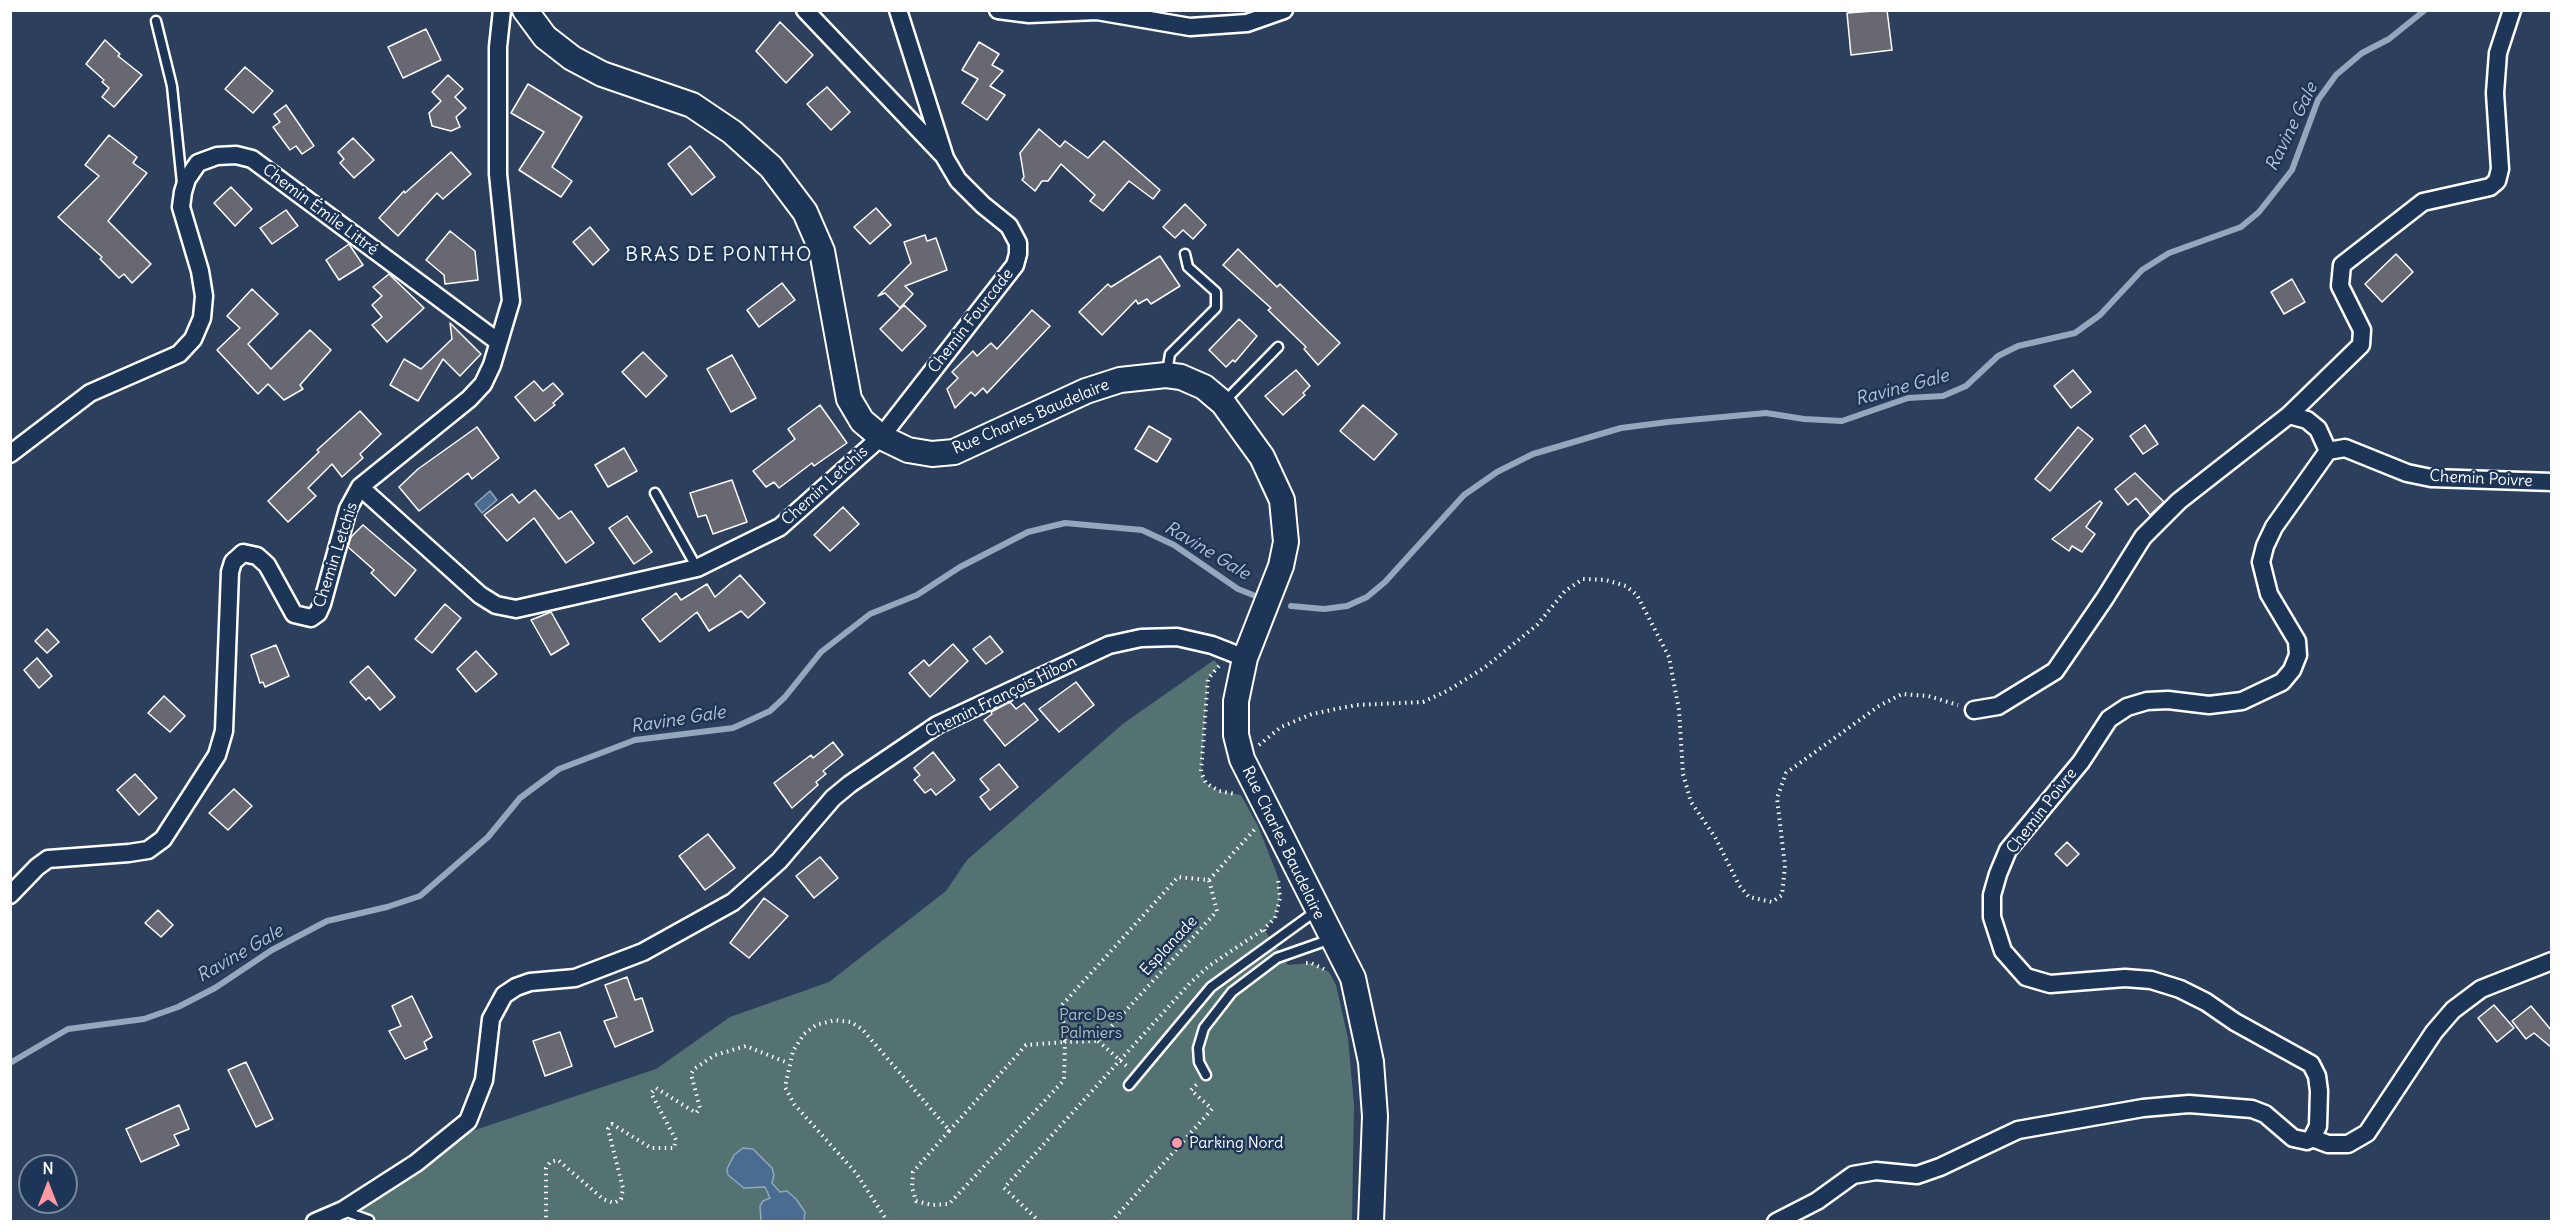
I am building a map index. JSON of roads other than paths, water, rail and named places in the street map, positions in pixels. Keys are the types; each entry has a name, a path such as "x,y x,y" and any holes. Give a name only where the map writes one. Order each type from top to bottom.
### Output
{"main road":[{"name":"Rue Charles Baudelaire","path":"525,10 545,37 572,58 602,74 692,105 732,132 771,167 805,212 822,250 849,399 862,421 881,436 908,450 932,454 954,452 1086,391 1119,380 1167,375 1181,377 1204,387 1223,403 1262,457 1282,500 1286,542 1281,566 1240,656 1236,735 1242,759 1353,978 1371,1062 1376,1116 1371,1221"}],"street":[{"path":"360,487 469,399 483,384 492,365 497,341 505,327 511,301 498,174 498,47 502,10"},
{"path":"806,10 945,158"},
{"name":"Chemin Fourcade","path":"881,436 1015,265 1018,254 1018,243 1009,226 982,205 958,180 945,158 898,10"},
{"path":"998,10 1029,14 1097,11 1190,27 1284,10"},
{"path":"1974,711 1998,706 2055,671 2143,537 2179,501 2289,415 2361,345 2362,330 2340,286 2342,265 2423,202 2490,187 2497,181 2500,169 2495,93 2498,53 2512,10"},
{"name":"Chemin Émile Littré","path":"183,192 187,179 198,163 217,156 236,155 252,159 497,341"},
{"path":"10,454 90,393 179,354 193,339 202,318 204,296 200,271 181,207 183,192"},
{"path":"2289,415 2307,420 2318,429 2328,451"},
{"name":"Chemin Letchis","path":"10,895 48,859 148,850 163,839 218,755 224,731 230,572 233,562 243,553 257,556 267,565 294,614 311,618 318,613 322,604 348,509 360,487 480,595 496,605 516,609 697,568 780,527 881,436"},
{"name":"Chemin Poivre","path":"2312,1138 2318,1126 2319,1091 2317,1076 2305,1058 2277,1046 2197,998 2151,980 2126,978 2050,984 2026,977 2003,951 1992,917 1992,895 2008,850 2081,762 2109,718 2127,707 2147,701 2168,700 2210,705 2242,701 2282,682 2292,670 2298,655 2297,641 2269,594 2261,562 2265,546 2274,527 2328,451 2345,448 2407,473 2431,478 2552,482"},
{"name":"Chemin François Hibon","path":"315,1221 343,1210 416,1163 468,1121 484,1080 491,1019 504,995 530,982 574,978 643,952 733,902 779,861 834,798 850,784 937,725 1109,645 1141,638 1177,637 1212,645 1240,656"},
{"path":"1776,1221 1817,1201 1853,1175 1876,1171 1917,1175 1940,1167 2018,1130 2143,1108 2189,1104 2237,1106 2265,1114 2293,1138 2307,1141 2312,1138 2328,1144 2348,1144 2367,1133 2434,1032 2453,1010 2481,989 2552,961"}],"lane":[{"path":"156,21 172,86 183,192"},
{"path":"1167,375 1170,354 1216,308 1216,292 1188,267 1185,254"},
{"path":"1223,403 1278,347"},
{"path":"655,493 697,568"},
{"path":"1129,1085 1211,987 1317,910"},
{"path":"1206,1075 1199,1062 1198,1048 1204,1028 1232,993 1282,955 1332,939"},
{"path":"343,1210 369,1220"}],"water":[{"path":"490,491 497,500 482,513 475,504"},
{"path":"743,1148 753,1149 772,1168 774,1175 772,1183 780,1192 787,1191 796,1199 805,1212 804,1221 761,1221 760,1206 763,1201 770,1198 765,1187 744,1188 728,1175 727,1169 734,1155"}],"waterway":[{"name":"Ravine Gale","path":"1291,606 1324,609 1347,606 1367,597 1385,582 1464,495 1497,472 1533,454 1621,428 1668,422 1766,413 1804,419 1842,421 1908,398 1943,396 1966,386 1998,356 2018,346 2075,333 2100,315 2142,270 2169,253 2241,227 2259,212 2292,170 2318,100 2336,75 2362,53 2389,39 2425,10"},
{"name":"Ravine Gale","path":"10,1063 68,1029 144,1019 178,1007 215,988 272,950 327,921 387,907 420,896 488,837 520,798 559,769 635,740 733,728 770,711 785,697 821,652 870,614 917,595 960,567 1028,532 1065,523 1142,530 1174,545 1238,589 1253,595"}],"place":[{"name":"Parking Nord","path":"1177,1143"}],"district":[{"name":"BRAS DE PONTHO","path":"719,255"}],"park label":[{"name":"Parc Des Palmiers","path":"1091,1024"}]}
